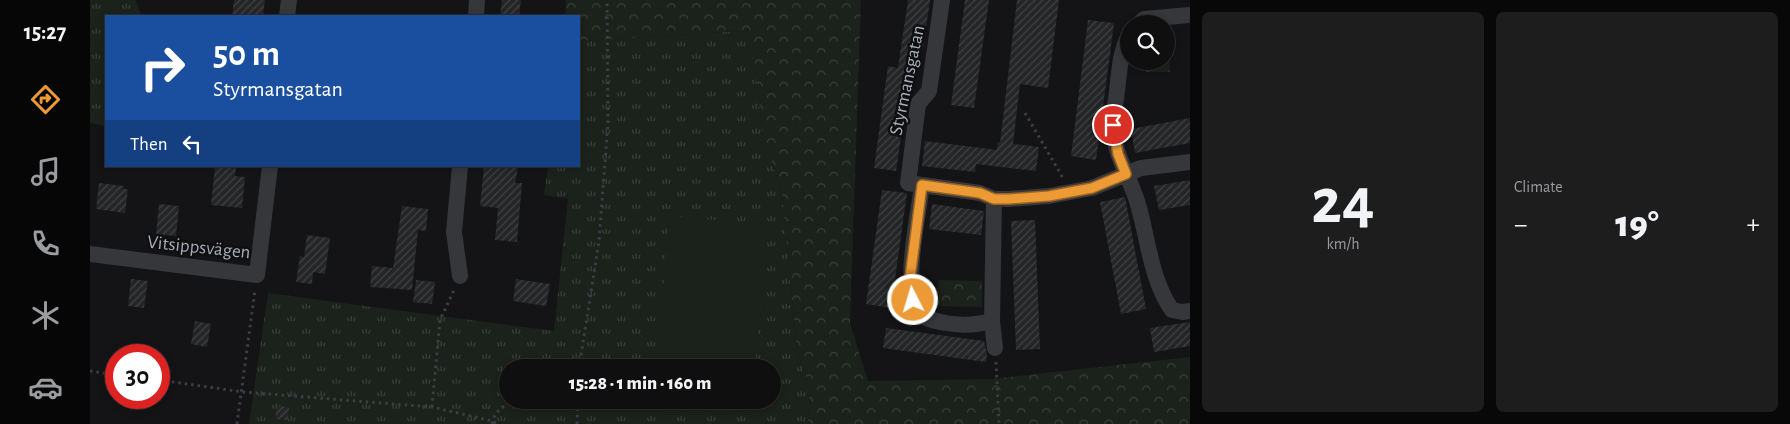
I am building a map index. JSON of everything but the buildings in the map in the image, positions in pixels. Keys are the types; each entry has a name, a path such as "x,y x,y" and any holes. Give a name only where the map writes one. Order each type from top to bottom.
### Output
{"street":[{"path":"287,15 289,0"},
{"path":"476,15 477,0"},
{"name":"Styrmansgatan","path":"922,185 908,183 918,104 929,90 942,0"},
{"path":"1175,16 1190,14"},
{"path":"1120,65 1113,125 1118,154 1137,202 1148,250 1166,301 1172,310 1190,311"},
{"path":"992,321 976,325 958,325 928,319 920,313 913,300 910,278 922,185 980,193 994,199 1049,196 1092,188 1141,168 1190,162"},
{"name":"Vitsippsvägen","path":"90,254 257,275 270,167"},
{"path":"460,167 454,232 460,276"},
{"path":"994,199 992,321 995,348"}],"path":[{"path":"579,359 599,241 608,122 607,0"},
{"path":"1025,113 1071,192"},
{"path":"237,424 243,392 257,275"},
{"path":"432,407 440,320 460,276"},
{"path":"995,348 999,424"},
{"path":"90,371 105,373"},
{"path":"170,382 243,392 432,407 498,424"},
{"path":"492,422 499,409"},
{"path":"577,424 578,409"}],"green space":[{"path":"90,0 135,0 142,15 105,15 105,126 90,123"},
{"path":"566,0 861,0 850,323 868,381 992,379 1190,357 1190,424 808,424 810,390 797,351 782,192 763,136 754,59 740,31 580,41 580,15 565,15"},
{"path":"740,31 754,59 763,136 782,192 797,351 810,390 808,424 249,424 268,293 554,331 568,199 544,195 548,167 580,167 580,41"},
{"path":"1146,70 1170,70 1170,72 1146,72"},
{"path":"669,216 767,224 756,359 658,359"},
{"path":"938,280 982,281 982,307 937,306"},
{"path":"654,409 751,409 751,417"}],"route":[{"path":"913,300 910,278 922,185 980,193 994,199 1049,196 1092,188 1126,174 1118,154 1113,125"}]}
